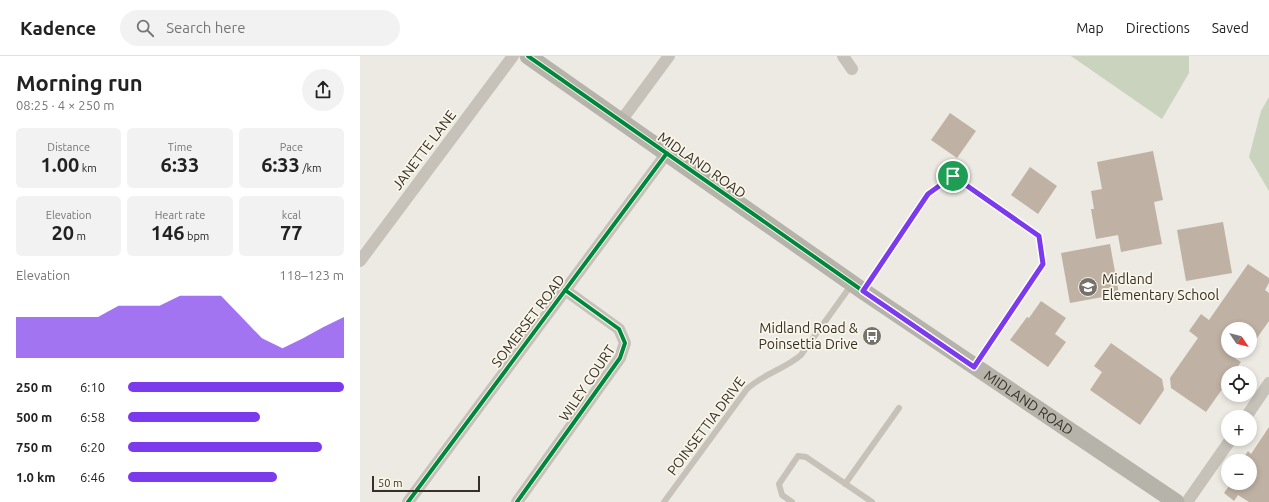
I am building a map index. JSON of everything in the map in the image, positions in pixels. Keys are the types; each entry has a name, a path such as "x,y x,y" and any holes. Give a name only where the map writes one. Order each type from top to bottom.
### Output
{"main road":[{"name":"MIDLAND ROAD","path":"528,56 858,288 1176,502"}],"street":[{"name":"JANETTE LANE","path":"360,261 513,56"},
{"path":"621,121 669,56"},
{"path":"843,56 852,69"},
{"name":"SOMERSET ROAD","path":"408,502 667,153"},
{"name":"WILEY COURT","path":"517,502 620,358 626,343 620,329 565,290"},
{"path":"1251,410 1269,383"},
{"path":"1188,502 1226,446"}],"lane":[{"name":"POINSETTIA DRIVE","path":"664,502 747,389 757,380 792,363 801,355 858,288 928,194 953,176 1039,236 1043,264 974,367"},
{"path":"845,484 898,408"},
{"path":"792,502 782,495 779,484 798,456 806,457 872,502"}],"green space":[{"path":"1071,56 1189,56 1189,73 1162,119"},
{"path":"1269,97 1269,191 1249,157 1261,111"}],"building":[{"path":"950,113 976,131 957,158 931,140"},
{"path":"1153,151 1163,200 1154,202 1162,244 1121,252 1118,235 1096,239 1091,209 1094,209 1091,191 1102,189 1097,162"},
{"path":"1030,167 1057,186 1038,214 1011,195"},
{"path":"1223,222 1232,273 1186,281 1177,230"},
{"path":"1110,244 1119,294 1070,303 1061,253"},
{"path":"1248,264 1269,278 1269,283 1265,290 1269,293 1269,321 1257,338 1257,322 1221,322 1221,358 1235,358 1241,362 1238,366 1221,366 1221,391 1206,412 1171,388 1170,378 1198,338 1189,331 1201,314 1209,320"},
{"path":"1041,301 1066,318 1055,334 1066,342 1048,367 1010,340"},
{"path":"1111,343 1162,379 1164,390 1140,425 1090,390 1102,372 1094,366"},
{"path":"1269,427 1269,502 1249,502 1238,495 1234,501 1224,493 1226,490 1257,490 1257,454 1251,454"}],"cycle path":[{"path":"528,56 863,291"},
{"path":"408,502 667,153"},
{"path":"517,502 620,358 625,343 619,329 565,290"}],"place":[{"name":"Midland Elementary School","path":"1088,287"},
{"name":"Midland Road & Poinsettia Drive","path":"872,336"}],"route":[{"path":"953,176 1039,236 1043,264 974,367 863,291 928,194 953,176"}]}
